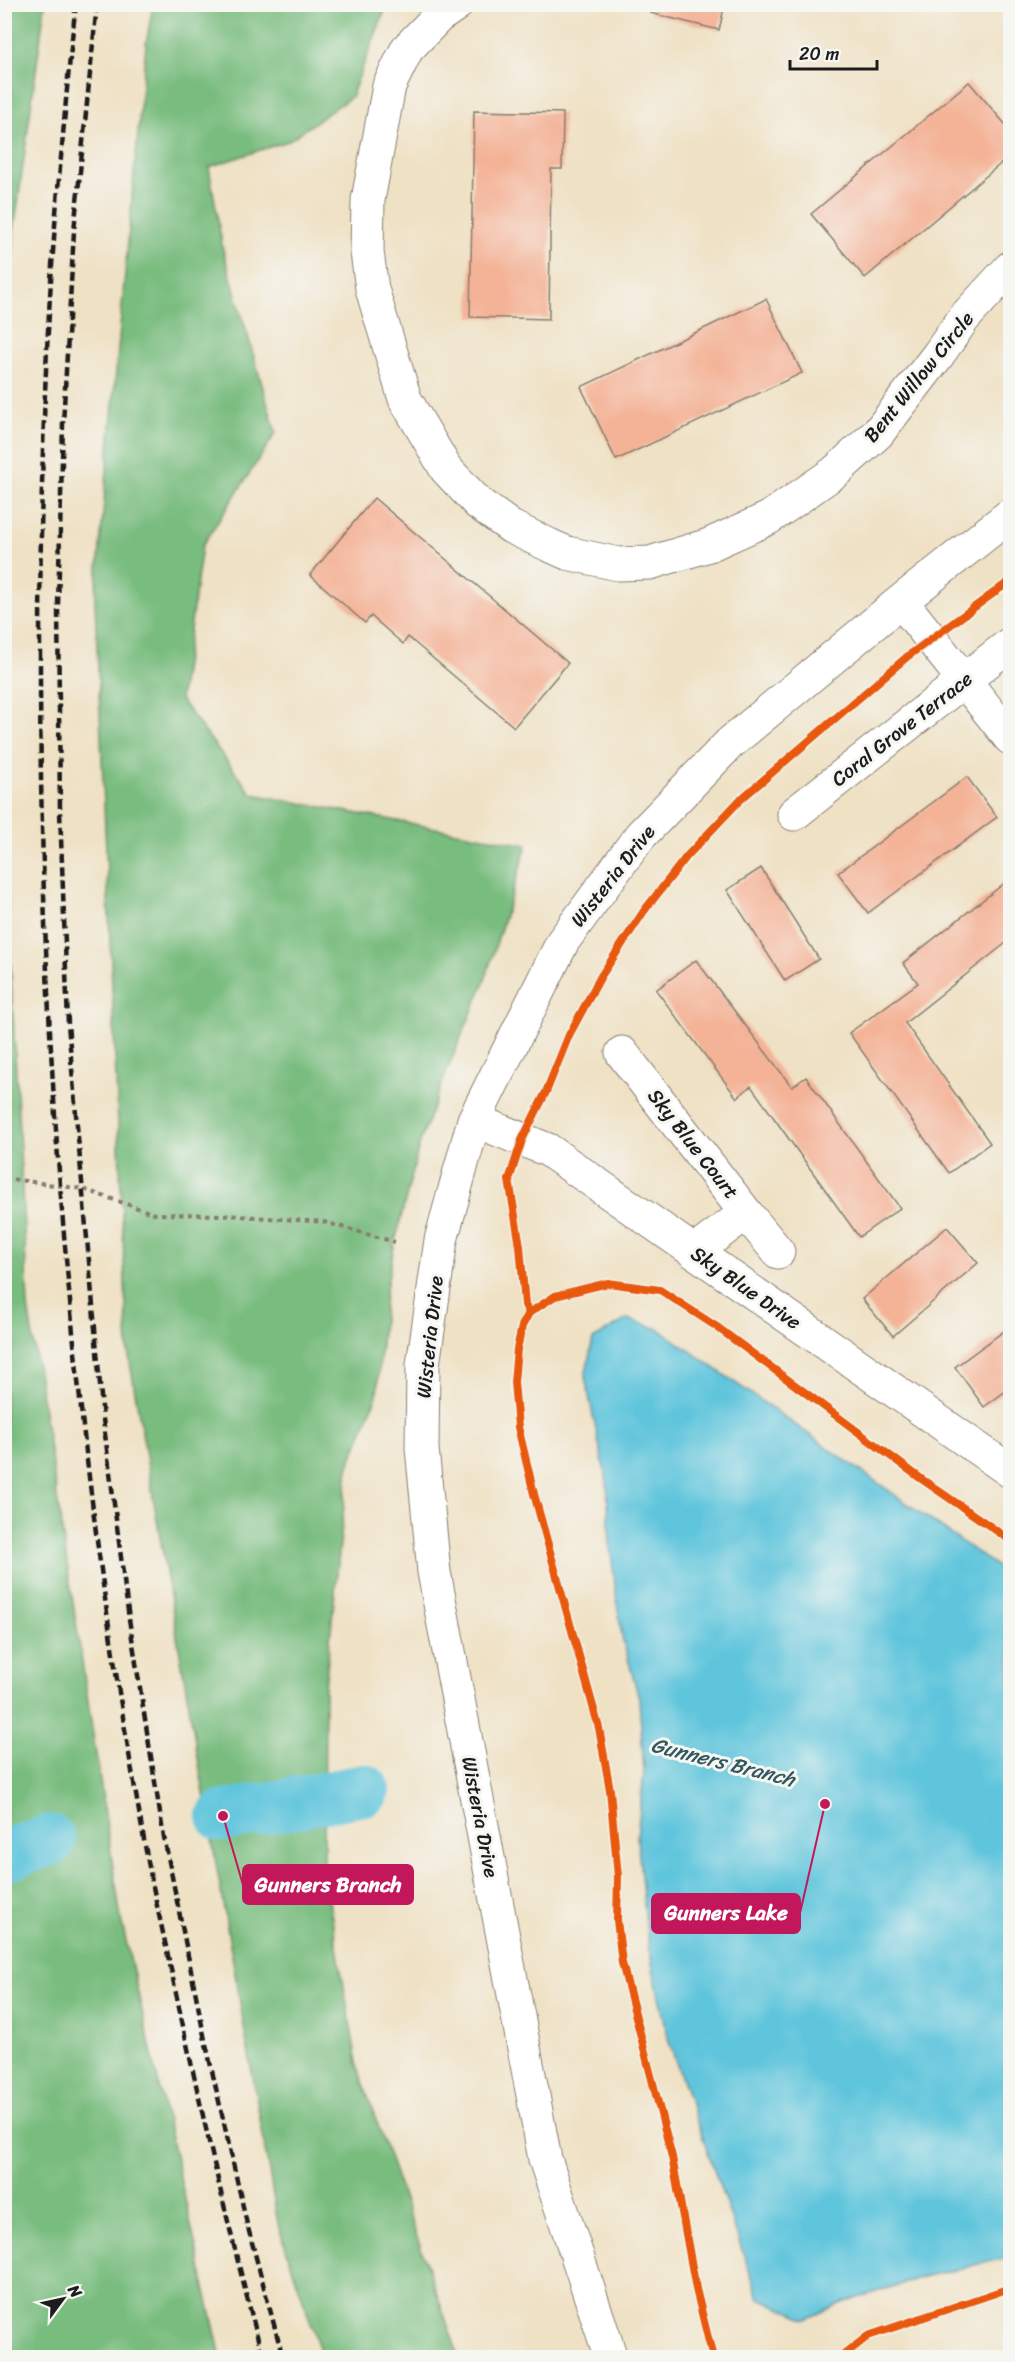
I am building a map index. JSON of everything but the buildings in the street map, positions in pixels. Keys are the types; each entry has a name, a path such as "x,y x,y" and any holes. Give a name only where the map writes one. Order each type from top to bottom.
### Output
{"street":[{"name":"Bent Willow Circle","path":"457,4 438,17 407,49 389,86 368,200 368,252 372,289 405,399 446,469 478,503 511,527 567,553 608,562 650,563 708,545 769,518 835,472 878,433 964,318 1011,268"},
{"name":"Wisteria Drive","path":"611,2358 545,2159 434,1572 422,1449 423,1365 441,1240 474,1120 563,941 640,836 730,743 901,601 1011,515"},
{"path":"901,601 1011,738"},
{"name":"Coral Grove Terrace","path":"794,814 1011,644"},
{"name":"Sky Blue Court","path":"622,1053 746,1213 694,1252"},
{"name":"Sky Blue Drive","path":"474,1120 548,1150 1011,1471"},
{"path":"746,1213 778,1252"}],"path":[{"path":"4,1178 83,1189 155,1214 226,1215 324,1222 395,1242"}],"green space":[{"path":"5,4 45,5 6,290 5,620"},
{"path":"153,5 387,5 351,97 288,141 209,167 223,250 276,433 202,546 180,699 252,794 527,845 484,983 420,1142 395,1242 385,1294 377,1395 348,1468 325,1687 324,1872 358,2068 459,2357 322,2357 278,2224 128,1351 95,601 146,44"},
{"path":"5,859 28,1306 121,1919 221,2357 5,2357"}],"water":[{"path":"627,1319 659,1329 1010,1576 1010,2257 923,2277 842,2303 806,2319 759,2298 669,2042 648,1945 637,1836 644,1772 639,1698 622,1637 610,1547 607,1482 585,1377 593,1339"}],"waterway":[{"name":"Gunners Branch","path":"223,1816 364,1790"},
{"name":"Gunners Branch","path":"4,1856 50,1840"}],"railway":[{"path":"76,4 51,275 42,467 40,595 46,954 65,1249 97,1543 118,1689 146,1852 204,2119 263,2358"},
{"path":"97,4 74,231 63,424 58,605 60,811 68,1024 103,1419 129,1619 163,1832 205,2040 247,2224 283,2358"}],"cycle path":[{"path":"713,2358 696,2289 672,2157 622,1963 617,1920 618,1877 610,1790 599,1728 534,1494 518,1427 514,1382 517,1349 522,1326 529,1313 525,1305 520,1246 509,1180 522,1140 546,1092 569,1035 601,976 644,911 687,856 740,800 908,656 1010,581"},
{"path":"529,1313 555,1296 608,1283 660,1290 717,1327 920,1478 1010,1540"},
{"path":"840,2358 868,2336 1010,2288"}],"place":[{"name":"Gunners Lake","path":"825,1804"},
{"name":"Gunners Branch","path":"223,1816"}]}
